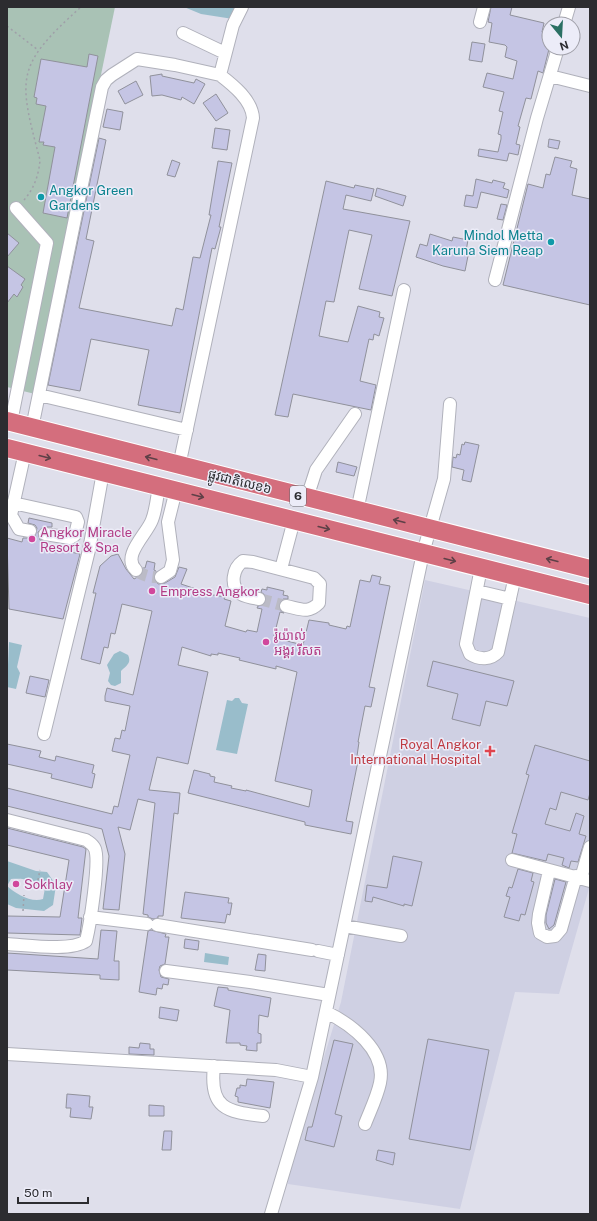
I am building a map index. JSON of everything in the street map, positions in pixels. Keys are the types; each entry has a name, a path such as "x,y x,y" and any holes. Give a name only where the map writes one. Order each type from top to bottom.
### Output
{"highway":[{"name":"ផ្លូវជាតិលេខ៦","path":"9,422 590,569"},
{"name":"ផ្លូវជាតិលេខ៦","path":"7,448 590,595"}],"street":[{"path":"220,75 233,25 242,7"},
{"path":"480,22 484,7"},
{"path":"183,33 225,53"},
{"path":"495,280 537,118 556,56"},
{"path":"32,428 102,87 106,80 119,69 137,59 175,65 220,75 232,84 242,95 251,108 253,118 179,466"},
{"path":"550,76 590,86"},
{"path":"9,422 47,243 16,208"},
{"path":"357,511 404,290"},
{"path":"39,395 187,430"},
{"path":"271,1214 312,1077 423,553 444,479 450,404"},
{"path":"307,498 316,470 355,414"},
{"path":"25,452 11,515 19,529 30,531"},
{"path":"44,734 89,550 103,472"},
{"path":"136,570 131,559 134,548 152,520 167,488"},
{"path":"161,577 170,571 173,560 168,522 167,488"},
{"path":"13,503 76,517 78,522 75,535 70,538 45,534"},
{"path":"281,570 294,520"},
{"path":"259,599 239,593 235,586 234,574 237,565 243,561 253,562 314,578 320,584 319,603 312,609 305,610 286,606"},
{"path":"481,568 466,644 470,654 480,658 491,657 498,652 515,576"},
{"path":"476,591 510,599"},
{"path":"7,820 86,840 95,850 96,866 86,941 82,944 61,947 7,944"},
{"path":"549,870 538,924 540,933 547,937 554,936 561,929 582,878 590,847"},
{"path":"512,860 582,878"},
{"path":"90,917 152,924 338,955"},
{"path":"344,926 401,936"},
{"path":"166,971 250,982 330,995"},
{"path":"326,1012 339,1018 361,1036 376,1057 380,1070 380,1083 365,1124"},
{"path":"7,1054 276,1070 312,1077"},
{"path":"214,1066 212,1083 214,1094 222,1105 240,1113 263,1116"}],"path":[{"path":"16,208 29,195 39,168 40,160 26,101 25,82 30,62 38,50 58,28 81,7"},
{"path":"7,26 38,50"},
{"path":"37,885 40,870"},
{"path":"23,911 24,895"}],"shaded area":[{"path":"184,7 238,7 233,19 201,14"},
{"name":"Royal Angkor International Hospital","path":"425,580 590,618 590,885 559,994 515,992 460,1209 288,1184 289,1170 341,1002"},
{"path":"9,642 22,645 17,667 20,673 16,689 7,687"},
{"path":"120,651 128,655 129,660 128,664 121,671 121,683 115,686 111,685 108,681 110,673 107,665 114,654"},
{"path":"235,698 239,698 242,703 248,704 237,754 216,750 227,700 232,701"},
{"path":"7,861 36,871 47,872 56,885 53,905 44,911 16,908 7,904","holes":["11,879 30,880 42,885 45,888 43,899 29,899 15,892 7,886"]},
{"path":"205,953 229,957 228,965 204,962"}],"green space":[{"name":"Angkor Green Gardens","path":"7,7 115,7 35,394 7,387"}],"building":[{"path":"491,7 512,7 510,15 541,22 541,56 547,56 543,73 538,71 531,99 526,98 518,126 520,127 516,144 520,145 518,155 509,153 507,161 478,156 479,149 498,152 501,139 501,135 498,134 503,112 499,111 504,92 483,87 487,73 513,79 517,61 505,57 507,47 505,45 489,42 492,23 488,22"},
{"path":"472,42 485,44 482,62 469,60"},
{"path":"89,54 98,56 67,218 43,213 55,147 43,145 44,142 39,142 46,106 36,104 37,98 34,97 41,59 87,67"},
{"path":"162,74 162,76 194,83 196,79 205,84 194,104 182,97 181,100 162,95 152,96 150,76"},
{"path":"136,81 143,95 125,104 118,91"},
{"path":"216,94 228,113 216,121 203,103"},
{"path":"107,109 123,112 120,130 103,127"},
{"path":"215,128 230,130 227,150 212,148"},
{"path":"99,138 106,140 86,239 94,241 79,308 172,326 176,308 183,310 193,257 200,258 211,215 209,215 218,161 232,163 219,227 221,227 215,249 212,248 180,413 138,405 149,350 91,339 80,391 48,385"},
{"path":"549,139 560,141 558,149 548,147"},
{"name":"Mindol Metta Karuna Siem Reap","path":"555,157 572,161 570,167 577,169 572,195 590,199 590,305 503,285 528,184 543,188 546,174 550,175"},
{"path":"172,160 180,163 175,177 167,175"},
{"path":"476,179 492,183 493,180 505,183 503,188 509,190 507,198 481,192 477,208 464,206 466,195 473,196"},
{"path":"326,181 354,188 355,185 374,189 371,201 346,195 343,209 410,221 392,296 359,289 372,235 349,230 334,302 326,301 319,336 348,342 358,306 380,312 379,317 384,318 379,336 374,334 373,340 369,339 360,381 376,385 371,410 293,394 288,417 275,415"},
{"path":"377,188 406,196 403,206 375,196"},
{"path":"501,204 507,205 503,220 497,219"},
{"path":"7,233 19,243 7,257"},
{"path":"430,234 452,241 453,237 468,240 466,251 469,251 465,271 443,266 416,257 420,244 427,246"},
{"path":"7,266 25,279 21,285 23,287 17,297 14,294 7,303"},
{"path":"465,442 479,445 471,482 462,480 464,470 452,467 453,457 456,458 457,454 460,455 462,444 464,445"},
{"path":"338,462 357,467 354,476 336,472"},
{"path":"29,518 52,523 52,527 43,527 38,532 40,540 48,542 47,547 80,554 63,619 9,609 7,538 22,542 23,538 32,538 35,536 37,528 35,525 28,523"},
{"path":"118,554 126,569 134,579 143,574 143,568 145,568 147,561 155,563 154,570 156,571 154,578 158,584 165,583 175,577 179,567 187,569 181,584 196,589 195,592 225,597 224,599 231,601 225,626 246,632 247,630 257,632 262,609 257,608 258,606 265,604 266,600 266,596 261,592 262,589 267,590 267,587 284,591 283,595 288,596 288,599 283,599 279,604 279,609 284,613 280,612 274,636 303,645 309,620 329,623 329,625 346,629 347,626 350,627 360,580 370,582 372,575 381,577 379,584 390,586 369,687 375,688 371,707 365,706 358,742 357,756 359,756 346,821 353,822 351,834 305,825 305,822 188,793 194,770 210,774 210,776 215,777 214,782 232,786 231,788 246,790 309,807 312,790 275,781 297,672 276,666 276,669 218,653 218,655 211,654 211,656 182,647 178,665 208,672 188,764 157,757 149,790 180,793 178,814 174,813 163,916 158,916 158,918 153,919 148,917 148,915 143,914 155,803 138,799 130,830 118,827 125,854 119,910 103,909 109,856 102,829 7,806 7,788 112,814 114,806 118,807 130,755 112,751 115,738 120,739 122,730 125,731 130,706 105,701 105,696 107,688 133,695 152,611 122,604 115,634 111,633 108,648 104,647 100,664 81,659 96,593 93,593 100,566 111,556"},
{"path":"433,661 514,681 507,706 486,701 480,726 452,719 458,694 427,686"},
{"path":"30,676 49,680 45,697 26,693"},
{"path":"7,744 41,751 39,757 55,761 56,756 94,765 92,773 95,774 92,788 51,778 52,774 7,764"},
{"path":"535,745 590,761 590,793 588,800 561,792 556,810 550,808 545,824 570,831 576,813 584,816 579,834 586,836 578,862 571,861 569,868 562,865 564,858 548,854 546,861 512,853 517,834 512,833 529,775 526,774"},
{"path":"7,828 86,849 78,918 82,918 80,935 7,933 7,916 60,917 69,860 7,845"},
{"path":"393,856 422,862 412,906 404,904 404,906 373,897 372,902 365,901 367,885 387,888"},
{"path":"518,869 533,873 531,881 534,882 525,915 521,914 519,921 504,917 510,897 506,896 509,887 512,888"},
{"path":"555,879 566,882 554,925 549,929 546,923 546,915"},
{"path":"185,892 229,898 228,903 232,903 230,915 227,914 225,923 181,918"},
{"path":"101,930 117,931 114,961 119,961 119,980 100,979 100,975 7,970 7,953 98,959"},
{"path":"151,930 166,934 165,937 169,937 165,964 160,966 159,970 161,977 169,979 168,985 163,984 162,989 157,988 156,995 139,992 148,931"},
{"path":"185,939 199,941 198,950 184,948"},
{"path":"258,954 266,955 265,971 255,970"},
{"path":"218,987 271,998 268,1017 259,1015 258,1033 261,1034 261,1043 257,1043 257,1051 246,1050 247,1046 240,1045 240,1043 226,1043 230,1010 214,1006"},
{"path":"160,1007 179,1010 177,1021 159,1018"},
{"path":"428,1039 489,1050 470,1150 409,1139"},
{"path":"334,1040 353,1044 335,1114 342,1116 334,1147 305,1140 308,1127 312,1127"},
{"path":"140,1043 150,1044 150,1049 154,1049 154,1055 129,1054 129,1047 139,1048"},
{"path":"247,1079 274,1082 270,1108 238,1102 238,1097 235,1096 237,1088 240,1088 240,1085 246,1086"},
{"path":"67,1094 90,1096 89,1107 93,1107 91,1119 70,1117 71,1108 66,1108"},
{"path":"149,1105 164,1106 164,1116 149,1116"},
{"path":"164,1131 172,1131 171,1150 162,1150"},
{"path":"378,1150 395,1153 393,1165 376,1160"}],"tunnel":[{"path":"136,570 141,574 148,576 161,577"},
{"path":"259,599 286,606"}],"place":[{"name":"Angkor Green Gardens","path":"41,197"},
{"name":"Mindol Metta Karuna Siem Reap","path":"551,242"},
{"name":"Angkor Miracle Resort & Spa","path":"32,539"},
{"name":"Empress Angkor","path":"152,591"},
{"name":"រ៉ូយ៉ាល់ អង្គរ រីសត","path":"266,642"},
{"name":"Royal Angkor International Hospital","path":"490,751"},
{"name":"Sokhlay","path":"16,884"}]}
